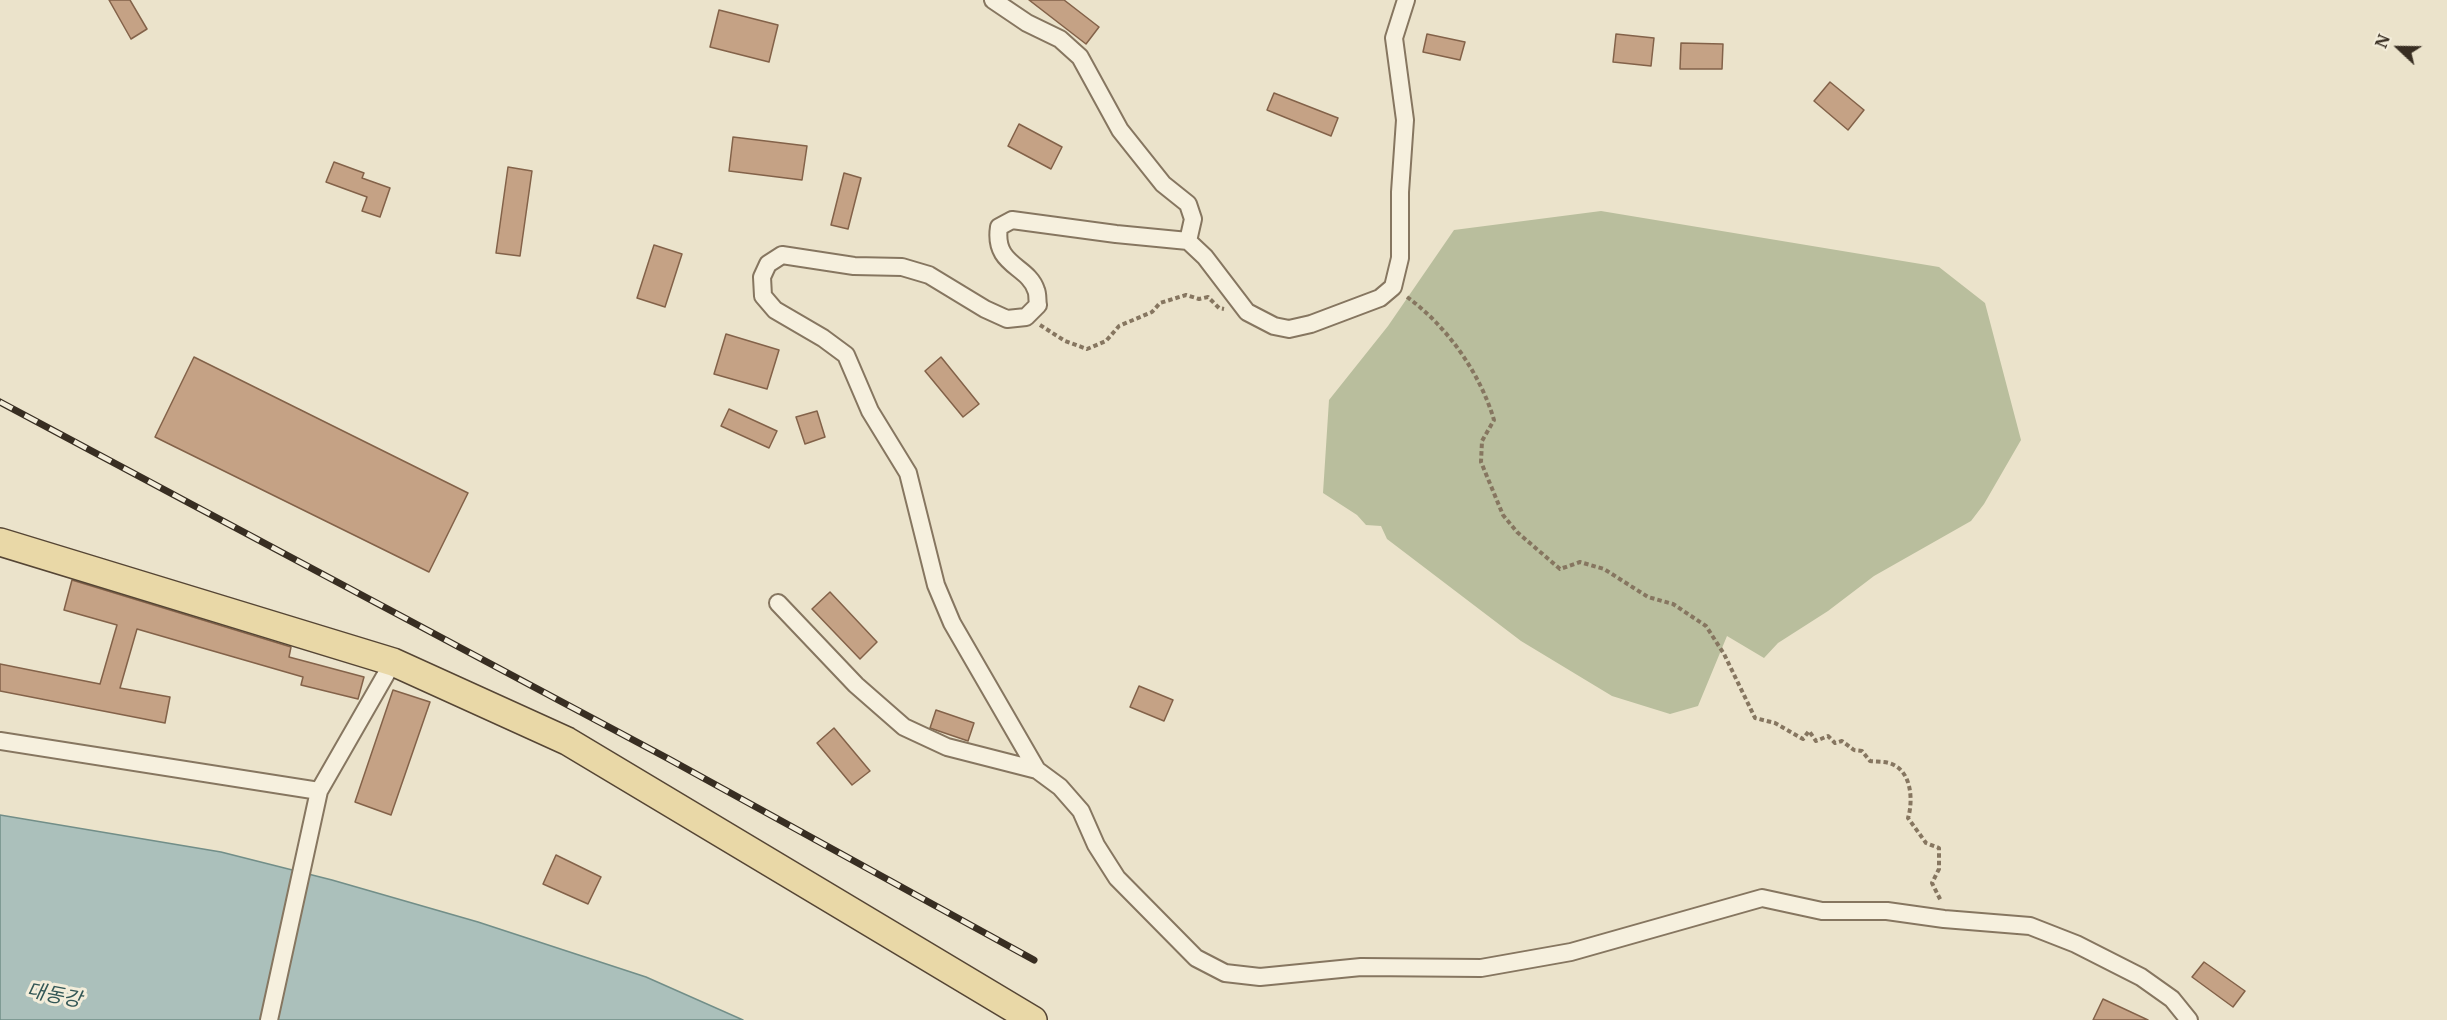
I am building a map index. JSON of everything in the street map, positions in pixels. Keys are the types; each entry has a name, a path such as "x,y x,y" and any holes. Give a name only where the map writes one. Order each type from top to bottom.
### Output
{"main road":[{"path":"0,542 393,662 567,741 1033,1020"}],"street":[{"path":"993,0 1027,23 1060,39 1080,57 1120,130 1163,184 1188,204 1193,219 1188,241"},
{"path":"1037,770 1019,735 952,623 936,585 908,473 870,411 846,355 823,338 775,310 763,296 762,277 768,264 782,255 854,266 902,267 929,275 985,309 1007,319 1026,317 1038,305 1036,289 1004,255 997,241 999,227 1012,220 1188,241 1205,257 1247,312 1274,326 1289,329 1380,298 1393,287 1400,258 1400,192 1405,120 1394,38 1406,0"},
{"path":"778,603 856,685 904,727 947,747 1037,770 1060,786 1081,812 1096,845 1117,878 1196,958 1225,973 1260,977 1361,967 1481,968 1571,952 1762,897 1822,911 1887,911 1944,919 2030,926 2076,944 2141,977 2172,999 2189,1020"},
{"path":"269,1020 319,791 393,662"},
{"path":"0,741 319,791"}],"path":[{"path":"1393,287 1410,298 1458,349 1486,392 1494,420 1482,441 1481,462 1503,515 1517,532 1560,569 1580,562 1604,569 1648,597 1673,604 1706,626 1724,654 1755,718 1775,723 1803,739 1809,731 1816,741 1828,736 1835,744 1842,741 1854,750 1862,751 1870,761 1891,763 1901,769 1909,787 1912,805 1908,818 1918,828 1926,843 1939,848 1939,869 1932,883 1939,893 1944,919"},
{"path":"1026,317 1065,341 1087,349 1106,341 1119,326 1152,312 1160,303 1186,295 1199,299 1208,297 1219,308 1247,312"}],"green space":[{"path":"1601,211 1939,267 1985,303 2021,440 1984,504 1971,521 1874,576 1828,611 1778,643 1764,658 1727,636 1698,706 1670,714 1612,696 1521,641 1387,539 1381,526 1366,525 1357,515 1323,493 1329,400 1388,326 1454,230"}],"water":[{"name":"대동강","path":"0,815 221,852 332,880 478,922 646,977 743,1020 0,1020"}],"building":[{"path":"109,0 130,0 147,29 131,39"},
{"path":"1029,0 1064,0 1099,27 1086,44"},
{"path":"719,10 778,25 769,62 710,47"},
{"path":"1427,34 1465,42 1460,60 1423,52"},
{"path":"1616,34 1654,38 1651,66 1613,62"},
{"path":"1681,43 1723,44 1722,69 1680,69"},
{"path":"1830,82 1864,110 1848,130 1814,101"},
{"path":"1274,93 1338,118 1331,136 1267,110"},
{"path":"1019,124 1062,147 1051,169 1008,146"},
{"path":"733,137 807,146 802,180 729,171"},
{"path":"334,162 364,173 362,178 390,188 380,217 362,211 367,197 326,182"},
{"path":"508,167 532,171 520,256 496,253"},
{"path":"844,173 861,178 848,229 831,225"},
{"path":"654,245 682,254 665,307 637,298"},
{"path":"726,334 779,350 767,389 714,374"},
{"path":"194,357 468,493 429,572 155,437"},
{"path":"941,357 979,404 963,417 925,371"},
{"path":"729,409 777,431 769,448 721,426"},
{"path":"817,411 825,437 805,444 796,417"},
{"path":"72,580 291,647 289,657 364,677 358,699 301,685 303,677 137,629 120,688 170,697 165,723 0,691 0,664 100,684 117,625 64,610"},
{"path":"830,592 877,642 860,659 812,609"},
{"path":"1139,686 1173,700 1164,721 1130,707"},
{"path":"393,690 430,702 391,815 355,802"},
{"path":"936,710 974,723 968,741 930,728"},
{"path":"834,728 870,771 852,785 817,743"},
{"path":"556,855 601,877 588,904 543,884"},
{"path":"2204,962 2245,991 2233,1007 2192,977"},
{"path":"2103,999 2148,1020 2093,1020"}],"railway":[{"path":"0,402 667,758 1034,960"}]}
